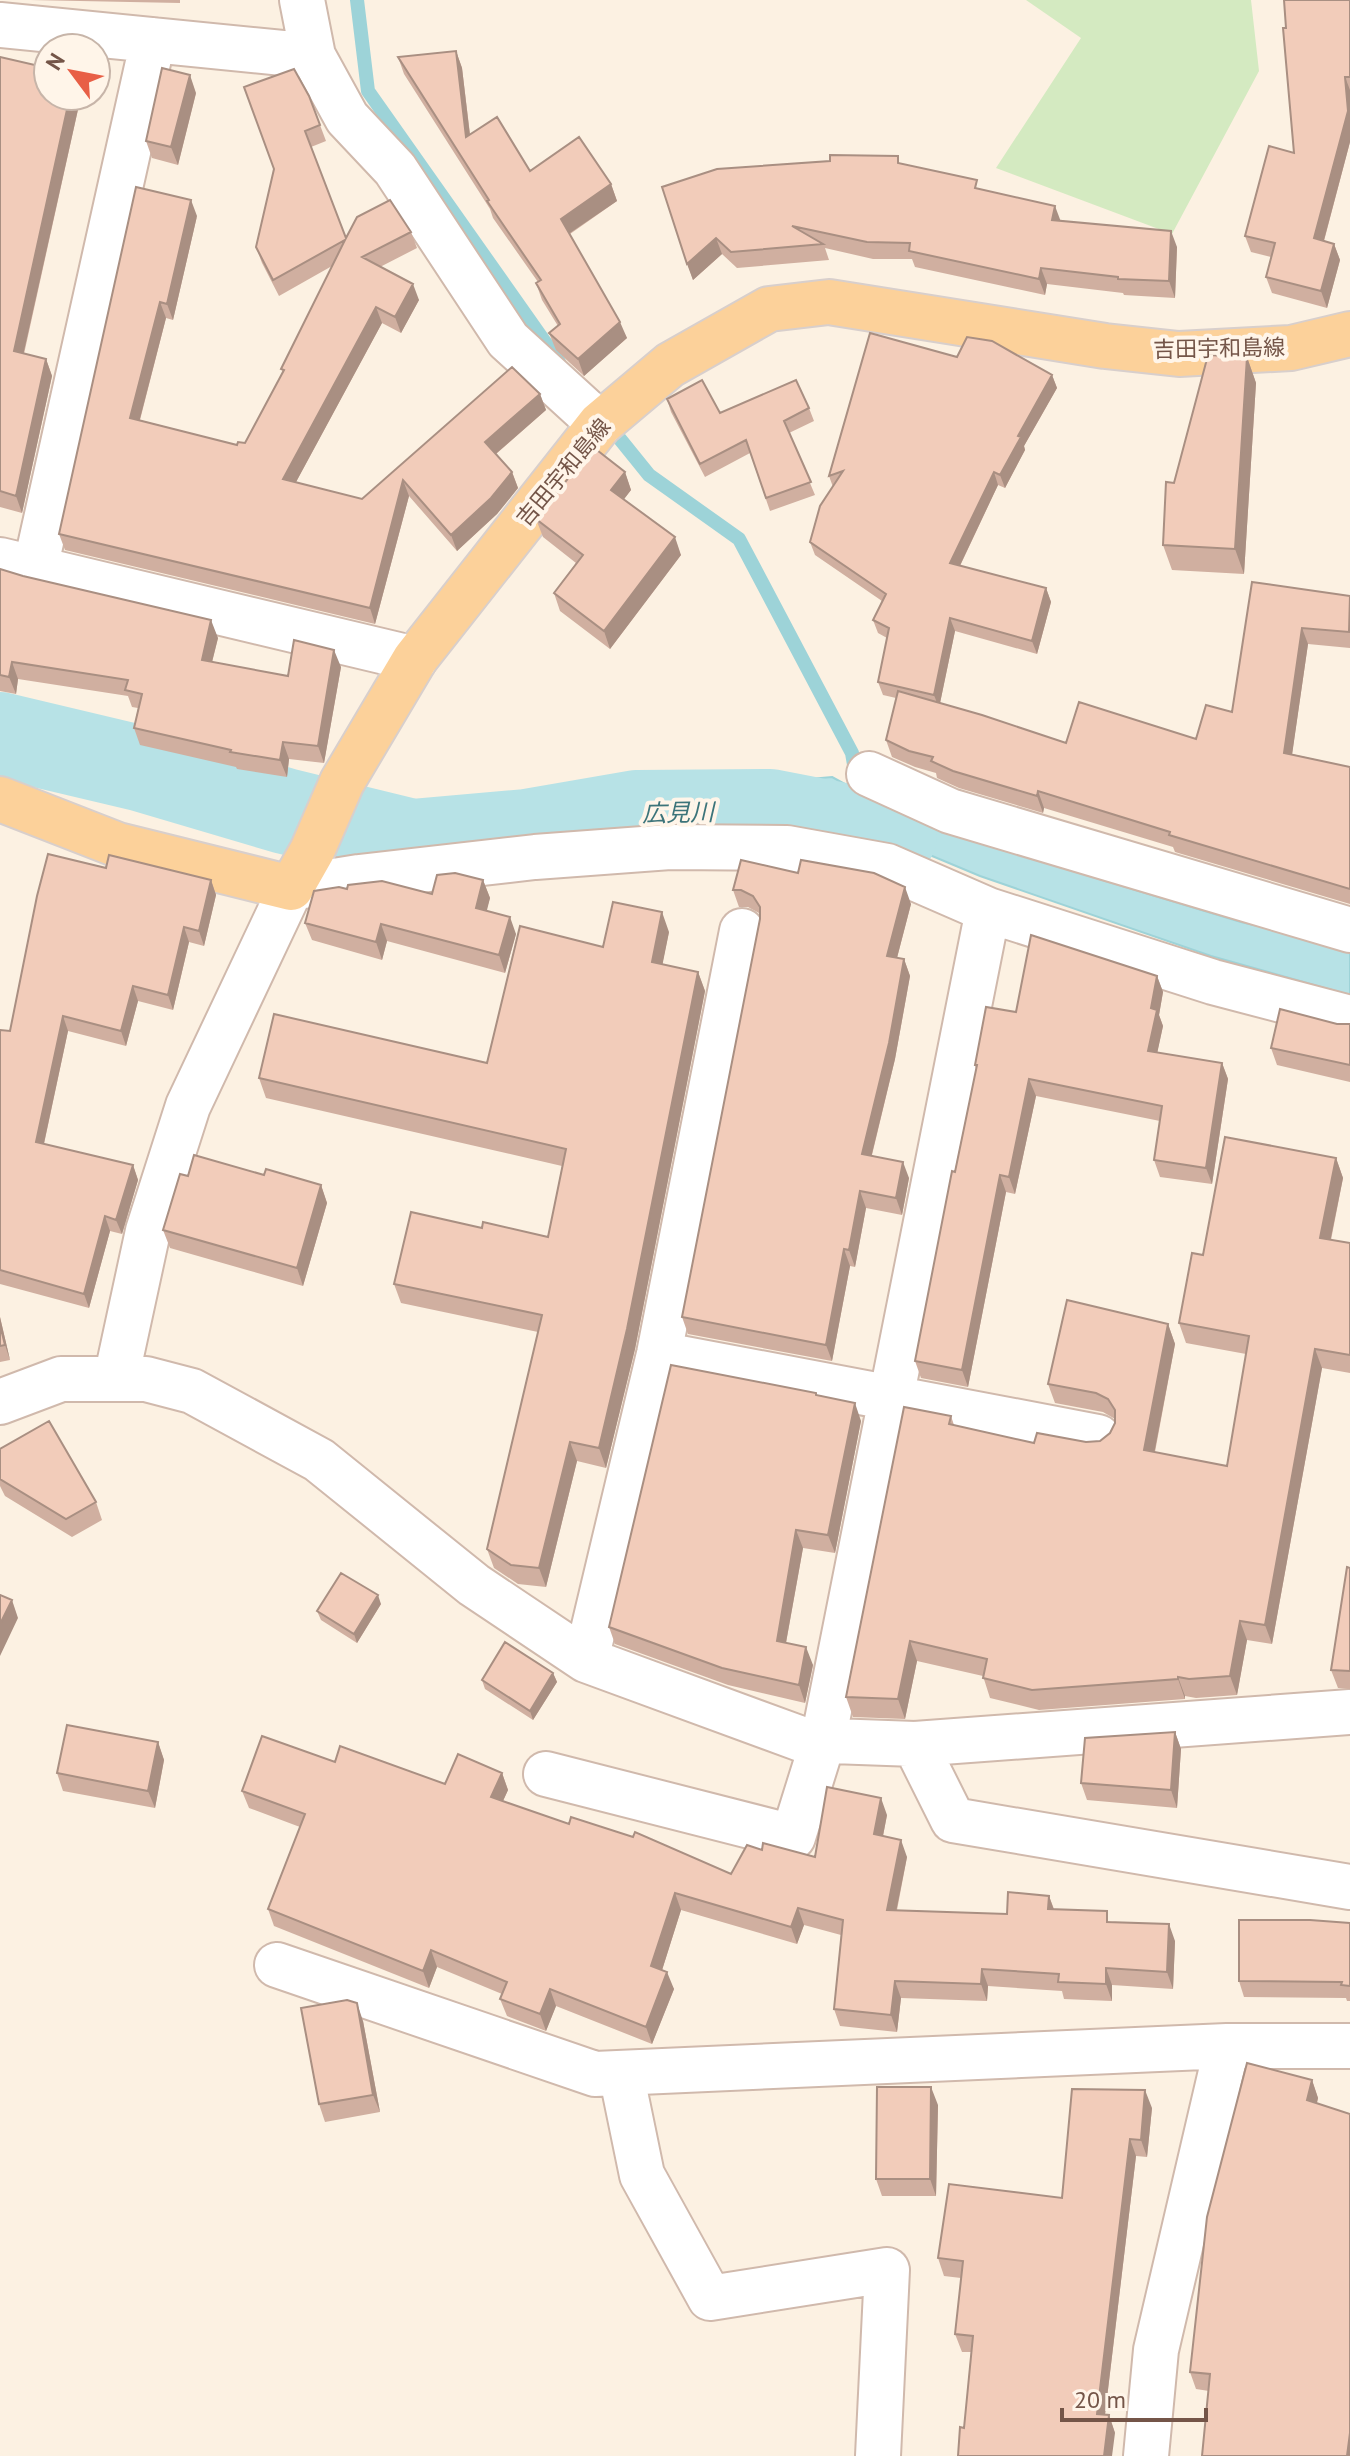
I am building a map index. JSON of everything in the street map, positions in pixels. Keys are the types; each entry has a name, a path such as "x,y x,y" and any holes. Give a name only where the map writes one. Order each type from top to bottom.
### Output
{"main road":[{"name":"吉田宇和島線","path":"302,869 342,782 415,659 600,424 670,365 769,309 829,302 1105,346 1179,354 1291,348 1350,334"},
{"path":"0,799 118,845 302,869"}],"street":[{"path":"302,0 313,56 347,118 395,169 508,340 600,424"},
{"path":"0,25 96,17 153,40 313,56"},
{"path":"153,40 18,564 415,659"},
{"path":"869,774 950,811 1350,930"},
{"path":"116,1379 148,1231 188,1106 302,869 359,877 535,857 670,847 787,848 887,866 988,910 1213,982 1350,1018"},
{"path":"546,1774 793,1837 823,1741 988,910"},
{"path":"586,1660 659,1354 742,931"},
{"path":"659,1354 1098,1437"},
{"path":"0,1402 61,1379 146,1379 192,1391 319,1460 474,1585 586,1660 804,1740 915,1744 1350,1712"},
{"path":"915,1744 953,1820 1350,1887"},
{"path":"277,1965 595,2074 1227,2046 1350,2046"},
{"path":"1146,2456 1156,2350 1227,2046"},
{"path":"621,2073 642,2175 710,2298 887,2270 878,2456"}],"green space":[{"path":"1026,0 1251,0 1259,71 1172,234 996,168 1081,38"}],"water":[{"path":"832,777 892,810 1030,858 1241,922 1350,948 1350,995 1211,956 980,876 913,848 781,832 777,782"}],"building":[{"path":"1284,0 1350,0 1350,77 1345,77 1348,111 1314,238 1334,244 1321,291 1266,277 1275,243 1245,236 1269,146 1294,153 1283,28 1286,28"},
{"path":"456,51 466,137 497,117 530,171 579,137 611,184 561,219 620,322 578,359 549,333 560,324 536,283 541,280 487,201 398,57"},
{"path":"0,57 32,64 32,112 66,112 14,351 46,359 16,496 0,491"},
{"path":"162,68 190,75 171,147 146,141"},
{"path":"294,69 320,125 305,131 346,238 357,217 390,200 411,232 362,257 413,284 395,317 376,307 283,479 362,499 512,367 540,394 485,442 512,472 491,498 451,535 403,480 370,608 59,534 136,187 191,200 167,304 160,302 130,418 237,445 238,442 245,443 284,370 281,369 345,240 273,280 256,247 274,169 244,87"},
{"path":"830,155 898,156 898,163 977,180 975,188 1055,206 1052,220 1171,231 1169,281 1118,279 1041,268 1039,279 909,251 910,243 867,242 792,226 823,244 731,252 716,238 687,264 662,187 717,169 830,161"},
{"path":"870,333 957,357 967,337 992,341 1052,375 1000,475 994,472 950,563 1046,588 1032,641 950,618 934,695 878,682 889,628 873,620 886,594 810,542 820,506 843,471 829,476"},
{"path":"1208,355 1247,357 1235,549 1163,545 1166,482 1174,483"},
{"path":"702,380 720,413 796,380 809,408 784,421 811,482 766,498 746,440 700,464 667,399"},
{"path":"593,447 625,472 611,490 675,537 604,631 554,593 583,555 536,519"},
{"path":"0,569 211,620 202,660 288,676 294,640 334,650 318,746 283,742 280,760 230,752 134,728 142,694 125,690 128,680 12,662 9,677 0,675"},
{"path":"1252,582 1350,596 1349,632 1302,628 1284,753 1350,767 1350,889 1169,835 1170,832 1038,791 1037,796 953,771 931,761 933,757 909,751 886,740 898,691 1066,743 1079,702 1196,739 1206,705 1232,712"},
{"path":"48,854 106,868 109,855 211,880 199,931 184,927 168,995 133,986 121,1031 63,1016 36,1142 133,1165 116,1220 105,1216 84,1294 0,1270 0,1030 10,1031"},
{"path":"741,860 798,873 801,860 874,873 905,887 887,956 904,959 889,1043 862,1154 903,1162 896,1198 860,1191 849,1250 844,1249 826,1345 682,1317 760,919 760,907 753,896 733,890"},
{"path":"455,873 483,880 476,908 510,917 499,955 381,924 376,942 305,923 314,891 339,887 347,889 348,885 382,881 432,894 437,875"},
{"path":"613,902 662,912 652,962 698,972 627,1329 599,1448 570,1442 539,1568 511,1565 487,1549 542,1315 394,1284 411,1212 482,1228 483,1222 548,1237 566,1149 259,1078 274,1014 487,1063 520,926 603,947"},
{"path":"1031,935 1157,976 1151,1008 1157,1010 1148,1051 1222,1063 1206,1168 1154,1160 1162,1106 1029,1079 1009,1177 1000,1175 962,1370 915,1361 952,1171 955,1172 977,1065 986,1007 1016,1012"},
{"path":"1280,1009 1337,1024 1350,1024 1350,1065 1271,1048"},
{"path":"1225,1137 1336,1158 1320,1238 1350,1243 1350,1355 1315,1349 1265,1625 1240,1621 1230,1676 1178,1677 1032,1690 983,1678 987,1659 910,1641 898,1699 846,1697 904,1407 951,1416 949,1424 1034,1443 1037,1433 1086,1442 1100,1441 1110,1433 1115,1423 1115,1410 1108,1399 1096,1393 1048,1384 1067,1300 1168,1324 1144,1450 1227,1466 1249,1336 1179,1323 1192,1253 1203,1255"},
{"path":"194,1155 264,1175 266,1169 321,1185 297,1268 163,1230 180,1174 188,1176"},
{"path":"0,1325 5,1345 0,1346"},
{"path":"671,1365 855,1403 828,1535 796,1530 777,1641 806,1647 799,1685 722,1668 609,1627"},
{"path":"49,1421 96,1502 66,1519 0,1479 0,1449"},
{"path":"1347,1567 1350,1568 1350,1671 1331,1670"},
{"path":"341,1573 378,1595 354,1634 317,1611"},
{"path":"0,1595 12,1600 0,1624"},
{"path":"505,1642 553,1673 530,1711 482,1680"},
{"path":"67,1725 158,1742 148,1791 57,1773"},
{"path":"1175,1732 1171,1790 1081,1783 1085,1738"},
{"path":"262,1736 335,1762 340,1746 445,1784 458,1754 502,1773 491,1797 569,1824 571,1817 633,1837 635,1832 731,1874 747,1845 762,1850 763,1843 815,1857 827,1787 881,1798 874,1834 901,1840 887,1910 1007,1914 1008,1892 1049,1896 1048,1909 1107,1911 1107,1922 1169,1924 1167,1972 1106,1968 1106,1984 1058,1982 1059,1974 982,1969 981,1984 895,1981 891,2015 834,2009 843,1920 798,1908 791,1927 675,1893 651,1966 667,1972 646,2027 550,1989 540,2014 500,1999 507,1982 431,1950 423,1971 268,1909 305,1814 242,1791"},
{"path":"1239,1920 1350,1923 1350,1986 1341,1985 1342,1982 1239,1981"},
{"path":"347,2000 357,2003 373,2095 319,2104 301,2008"},
{"path":"1247,2063 1312,2080 1307,2100 1350,2114 1350,2433 1347,2456 1202,2456 1210,2374 1190,2372 1207,2217"},
{"path":"877,2087 931,2087 930,2179 876,2179"},
{"path":"1072,2089 1145,2090 1141,2140 1130,2139 1097,2414 1109,2415 1104,2456 958,2456 960,2427 964,2428 973,2336 955,2334 963,2261 938,2258 949,2184 1062,2198"}],"waterway":[{"path":"357,0 368,91 559,362"},
{"path":"607,423 649,475 739,539 852,753 856,776"},
{"name":"広見川","path":"0,735 143,769 285,811 412,842 526,832 636,813 770,812 894,836"}]}
